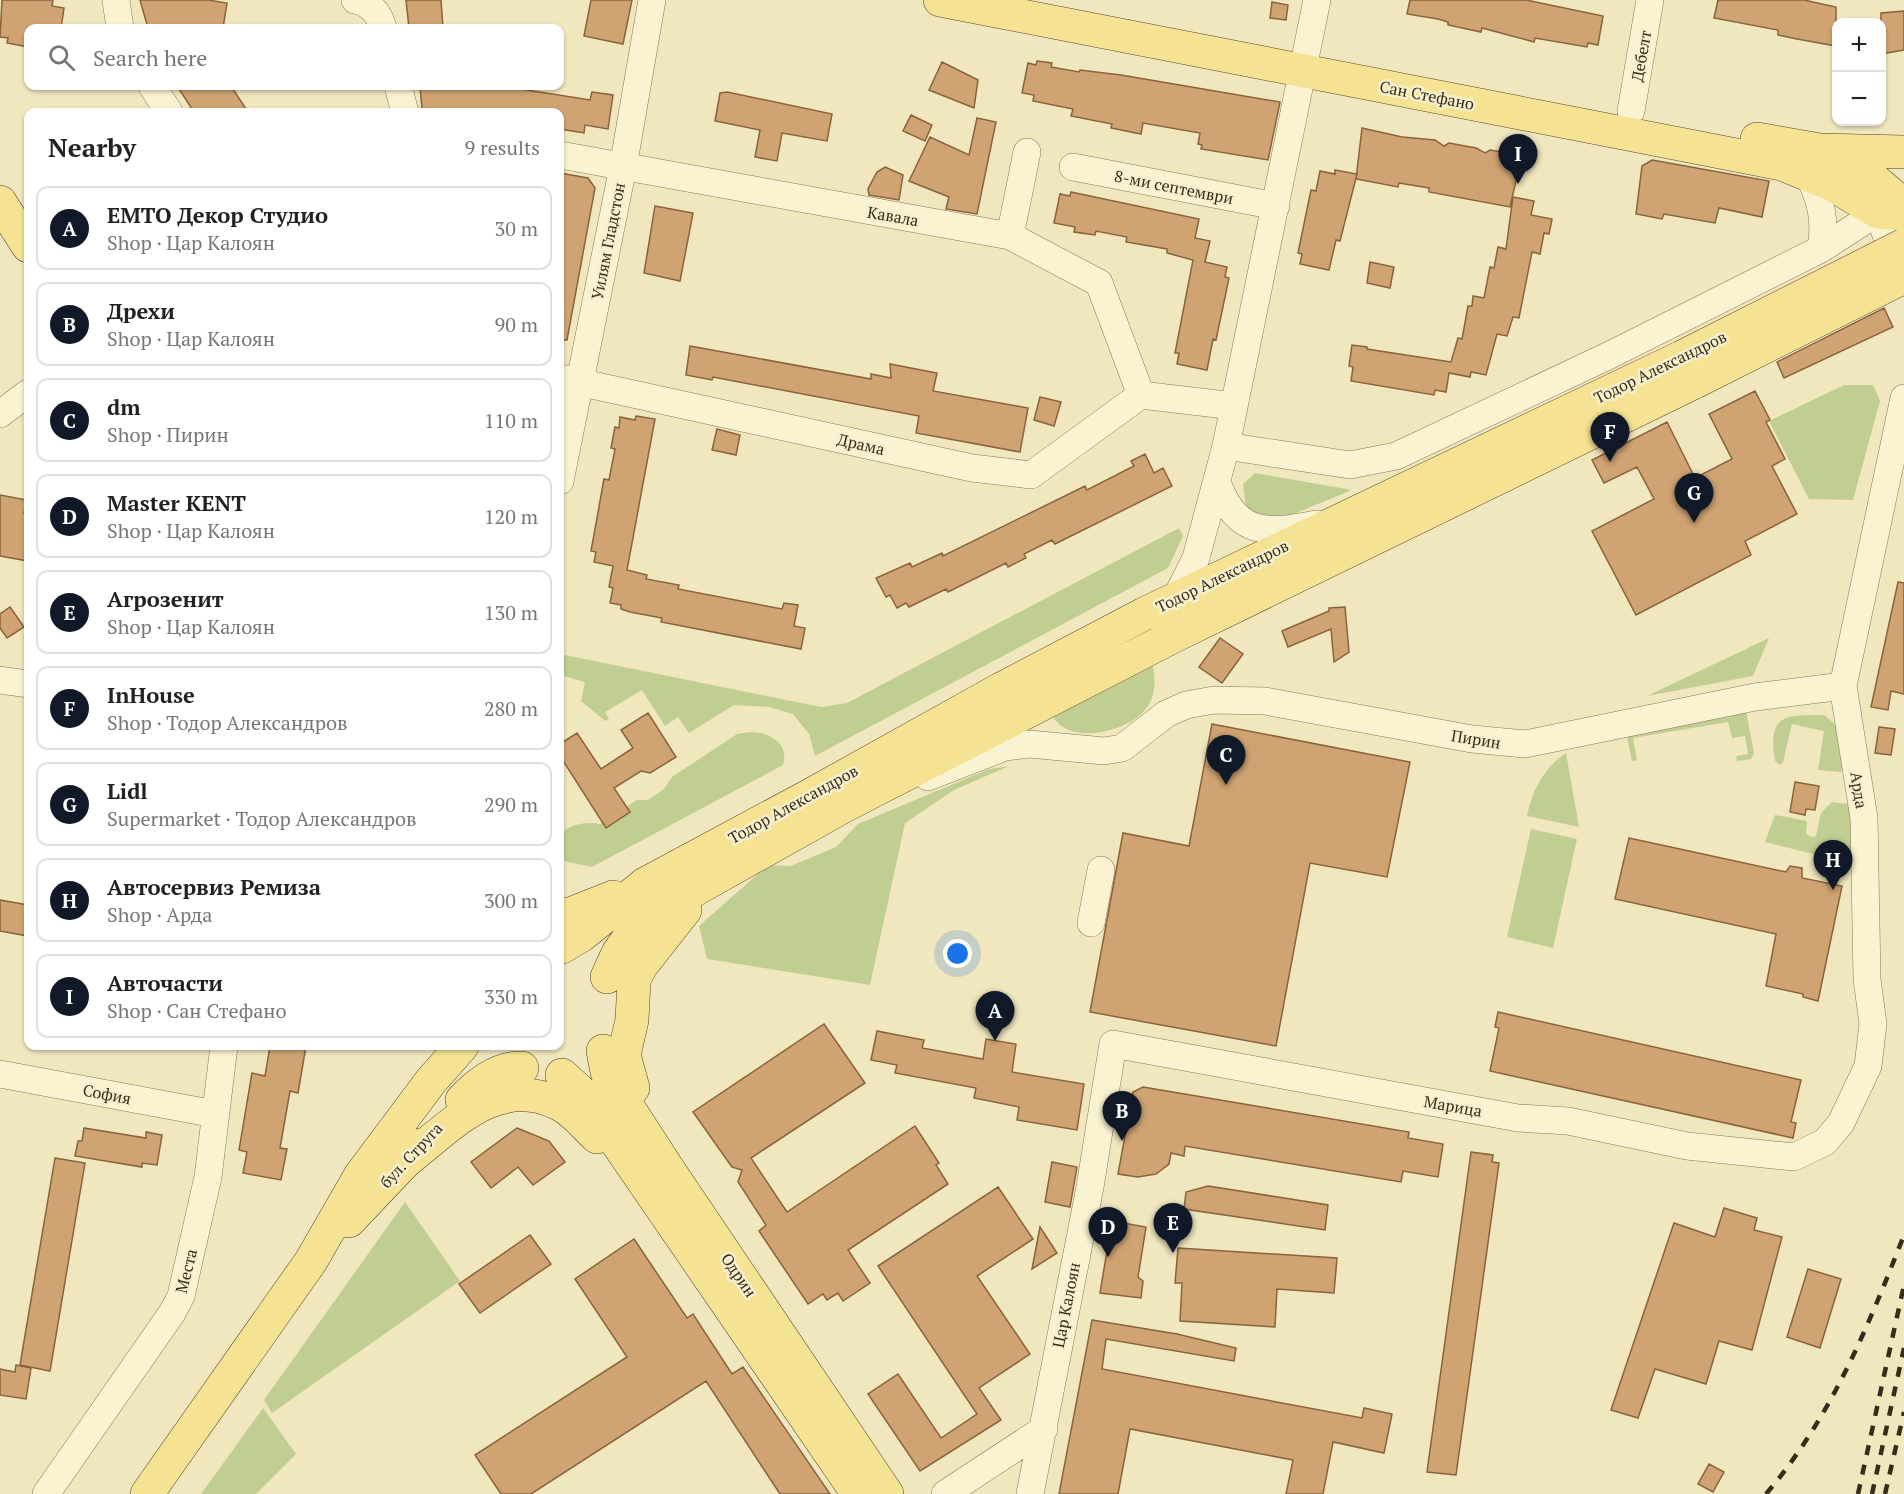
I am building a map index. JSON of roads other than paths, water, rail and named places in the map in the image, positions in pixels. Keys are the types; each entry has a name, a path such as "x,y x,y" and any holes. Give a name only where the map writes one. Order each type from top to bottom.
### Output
{"main road":[{"name":"Сан Стефано","path":"940,0 1305,62 1631,111 1814,162"},
{"name":"Сан Стефано","path":"1039,0 1305,62 1762,160 1814,162 1904,152"},
{"path":"1814,162 1866,173 1897,204"},
{"path":"0,202 24,240"},
{"name":"Тодор Александров","path":"607,977 618,953 636,931 680,898 844,806 1688,369 1904,245"},
{"name":"Тодор Александров","path":"564,945 582,935 645,884 1001,689 1176,598 1341,519 1904,277"},
{"path":"658,1178 624,1054 632,1020 634,980 641,966 669,929 710,882"},
{"path":"564,914 570,914 645,884"},
{"path":"500,1050 508,1059 522,1068 546,1075 562,1075 592,1062 603,1051 615,1027 617,1014 616,1001 607,977 588,957 564,948"},
{"path":"431,1081 445,1050"},
{"name":"бул. Струга","path":"147,1494 311,1261 360,1176 431,1081 458,1050"},
{"name":"Одрин","path":"603,1051 607,1072 658,1178 717,1286 858,1494"},
{"name":"бул. Струга","path":"311,1261 470,1092 508,1068 522,1068"},
{"name":"Одрин","path":"562,1075 584,1095 658,1178 757,1302 887,1494"},
{"path":"406,1161 484,1102 493,1098 528,1094 560,1104 658,1178"},
{"path":"717,1286 757,1302"}],"street":[{"path":"116,0 119,24"},
{"path":"355,0 364,2 380,15 382,24"},
{"name":"Уилям Гладстон","path":"564,436 569,379 623,167 652,0"},
{"path":"1176,598 1196,558 1227,446 1317,0"},
{"name":"Дебелт","path":"1631,111 1650,0"},
{"path":"155,90 166,108"},
{"path":"399,90 404,108"},
{"path":"1010,236 1028,152"},
{"name":"Кавала","path":"564,156 1010,236 1099,283 1141,395"},
{"path":"1814,162 1824,232 1821,249"},
{"name":"8-ми септември","path":"1073,167 1276,206"},
{"path":"1227,446 1350,465 1396,456 1622,349 1821,249 1897,204 1904,294"},
{"name":"Драма","path":"569,379 972,468 1031,475 1141,395"},
{"path":"1141,395 1234,406"},
{"path":"0,414 24,396"},
{"name":"Арда","path":"1794,1157 1825,1142 1841,1123 1868,1066 1873,1024 1867,979 1864,818 1843,686 1904,398"},
{"path":"1217,482 1227,506 1244,523 1255,528 1280,530 1341,519"},
{"path":"0,680 24,683"},
{"name":"Пирин","path":"844,806 908,785 1005,747 1029,744 1104,751 1122,748 1166,714 1186,705 1214,700 1265,701 1472,739 1525,744 1755,698 1843,686"},
{"path":"1091,923 1101,870"},
{"name":"Марица","path":"1113,1044 1518,1118 1568,1121 1687,1146 1794,1157"},
{"name":"Цар Калоян","path":"1030,1494 1096,1154 1113,1044"},
{"name":"Места","path":"46,1494 172,1313 181,1296 208,1177 223,1050"},
{"name":"София","path":"0,1074 215,1114"},
{"path":"945,1494 1044,1429"}],"railway":[{"path":"1766,1494 1789,1465 1829,1403 1862,1337 1904,1235"},
{"path":"1858,1494 1904,1285"},
{"path":"1872,1494 1904,1348"},
{"path":"1885,1494 1904,1412"}],"place":[{"name":"Авточасти","path":"1518,184"},
{"name":"InHouse","path":"1610,462"},
{"name":"Lidl","path":"1694,523"},
{"name":"dm","path":"1226,785"},
{"name":"Автосервиз Ремиза","path":"1833,890"},
{"name":"ЕМТО Декор Студио","path":"995,1041"},
{"name":"Дрехи","path":"1122,1141"},
{"name":"Агрозенит","path":"1173,1253"},
{"name":"Master KENT","path":"1108,1257"}]}
